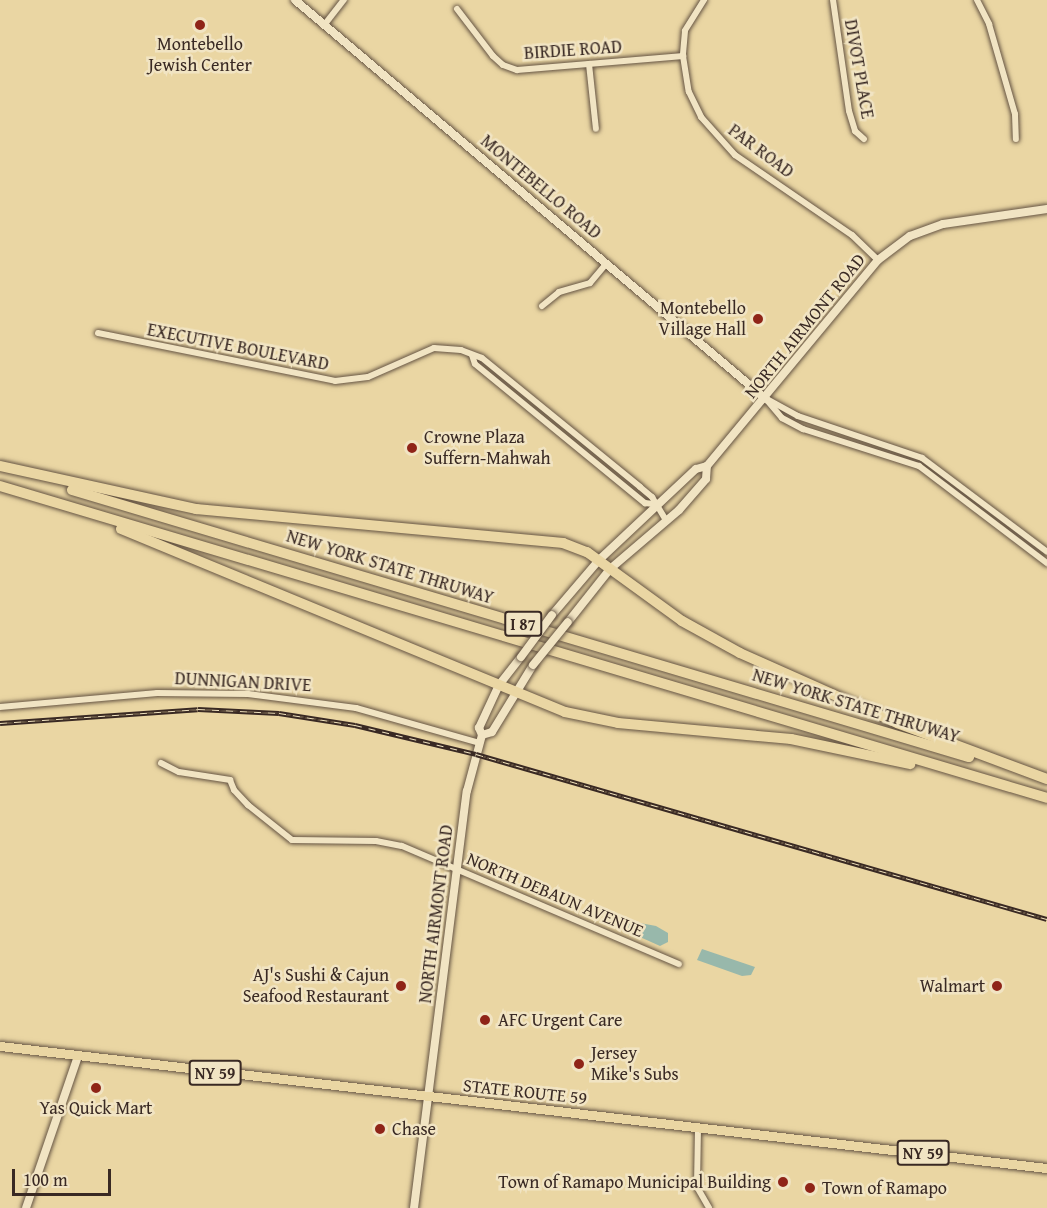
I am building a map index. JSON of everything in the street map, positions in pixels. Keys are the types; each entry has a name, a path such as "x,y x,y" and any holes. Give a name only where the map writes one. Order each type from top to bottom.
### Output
{"highway":[{"path":"0,467 179,507 551,541 599,560 682,621 740,653 897,723 1047,779"},
{"name":"NEW YORK STATE THRUWAY","path":"0,467 1047,779"},
{"name":"NEW YORK STATE THRUWAY","path":"0,486 1047,798"},
{"path":"36,497 176,550 549,707 601,721 819,744 1047,798"}],"main road":[{"name":"STATE ROUTE 59","path":"0,1046 427,1098 1047,1168"}],"street":[{"name":"MONTEBELLO ROAD","path":"295,0 766,399"},
{"path":"325,24 344,0"},
{"name":"PAR ROAD","path":"704,0 685,31 683,56 693,105 720,140 852,235 878,260"},
{"name":"DIVOT PLACE","path":"833,0 849,111 855,131 864,138"},
{"path":"977,0 989,24 1011,102 1016,139"},
{"name":"BIRDIE ROAD","path":"457,9 503,65 517,70 683,56"},
{"path":"589,64 596,129"},
{"name":"NORTH AIRMONT ROAD","path":"414,1208 467,791 481,739 479,728 499,685 552,615 599,560 696,470 707,466 766,399 878,260 910,236 943,224 1047,208"},
{"path":"542,306 559,292 590,283 608,263"},
{"name":"EXECUTIVE BOULEVARD","path":"98,333 335,381 368,377 434,348 461,350 482,358 640,487 652,497 655,506 666,520"},
{"path":"766,399 798,416 922,458 1047,552"},
{"path":"766,399 782,418 803,429 917,465 1047,563"},
{"path":"856,446 858,438"},
{"path":"917,465 922,458"},
{"name":"NORTH AIRMONT ROAD","path":"481,739 492,732 533,664 610,569 666,520 706,479 707,466"},
{"path":"1005,530 1010,524"},
{"name":"DUNNIGAN DRIVE","path":"0,707 157,693 248,694 356,708 481,739"},
{"name":"NORTH DEBAUN AVENUE","path":"161,763 179,772 230,780 234,790 248,805 292,840 376,841 402,846 679,964"},
{"path":"26,1208 78,1056"},
{"path":"698,1128 697,1187 709,1208"}],"shaded area":[{"path":"624,920 656,926 668,933 668,942 660,946 631,933 620,926"},
{"path":"702,949 755,967 751,975 742,976 697,960"}],"railway":[{"path":"0,723 198,709 279,713 355,725 476,754 1047,919"}],"place":[{"name":"Montebello Jewish Center","path":"200,25"},
{"name":"Montebello Village Hall","path":"758,319"},
{"name":"Crowne Plaza Suffern-Mahwah","path":"412,448"},
{"name":"AJ's Sushi & Cajun Seafood Restaurant","path":"401,986"},
{"name":"Walmart","path":"997,986"},
{"name":"AFC Urgent Care","path":"485,1020"},
{"name":"Jersey Mike's Subs","path":"579,1064"},
{"name":"Yas Quick Mart","path":"96,1088"},
{"name":"Chase","path":"380,1129"},
{"name":"Town of Ramapo Municipal Building","path":"783,1182"},
{"name":"Town of Ramapo","path":"810,1188"}]}
